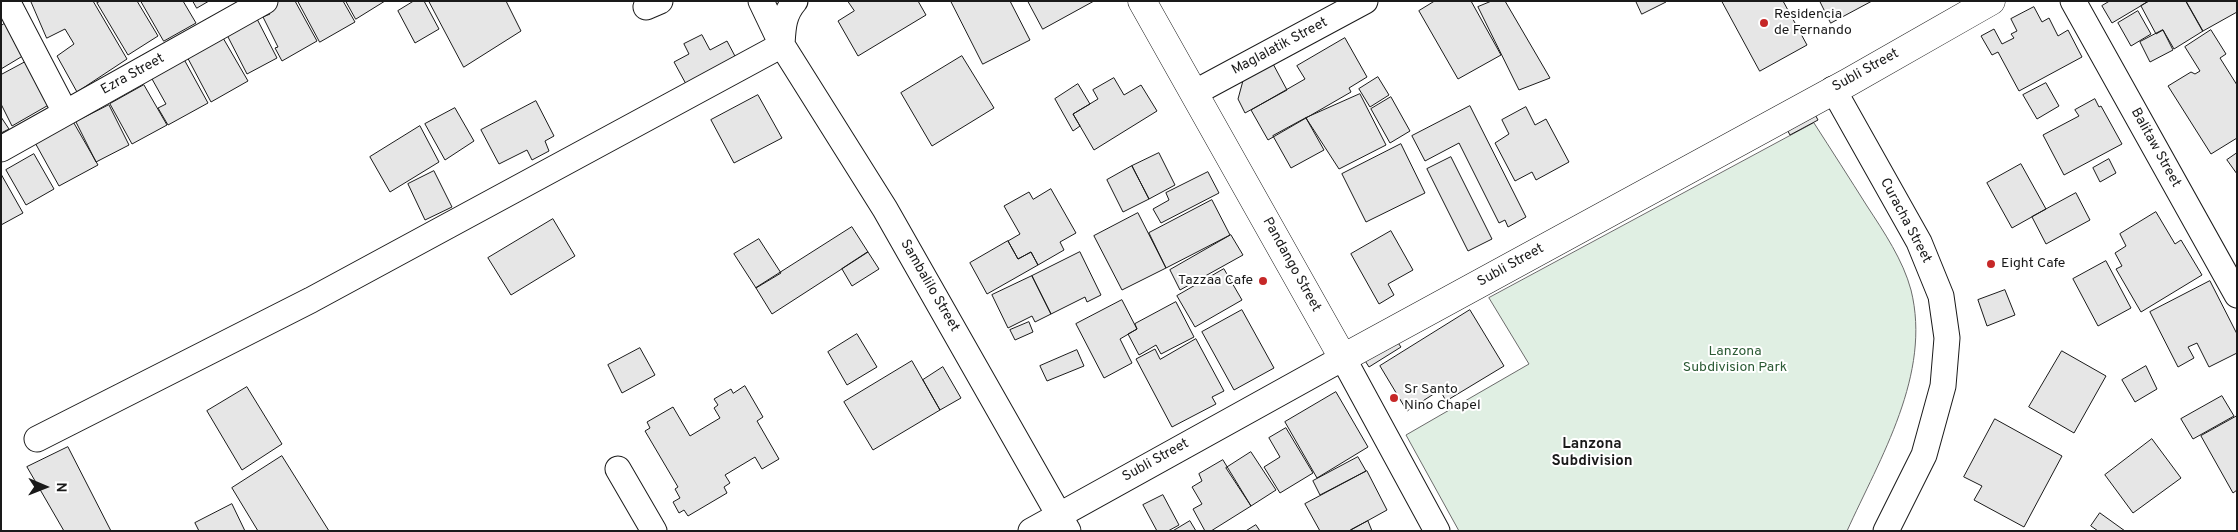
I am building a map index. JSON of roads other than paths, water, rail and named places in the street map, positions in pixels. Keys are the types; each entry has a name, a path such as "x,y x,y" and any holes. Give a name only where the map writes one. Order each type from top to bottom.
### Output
{"street":[{"path":"7,1 65,112"},
{"name":"Ezra Street","path":"1,149 264,1"},
{"name":"Sambalilo Street","path":"761,1 782,45 885,209 1064,523"},
{"path":"37,439 311,300 782,45 783,23 788,10 795,1"},
{"name":"Pandango Street","path":"1142,1 1343,358 1437,531"},
{"name":"Maglalatik Street","path":"1194,93 1365,1"},
{"name":"Subli Street","path":"1031,531 1064,523 1343,358 1991,1"},
{"name":"Balitaw Street","path":"2073,1 2237,295"},
{"name":"Curacha Street","path":"1833,89 1919,242 1941,296 1946,330 1943,386 1924,456 1886,531"},
{"path":"618,469 654,531"}],"place":[{"name":"Residencia de Fernando","path":"1764,23"},
{"name":"Eight Cafe","path":"1991,264"},
{"name":"Tazzaa Cafe","path":"1263,281"},
{"name":"Sr Santo Nino Chapel","path":"1394,398"}],"district":[{"name":"Lanzona Subdivision","path":"1592,454"}],"park label":[{"name":"Lanzona Subdivision Park","path":"1735,360"}]}
